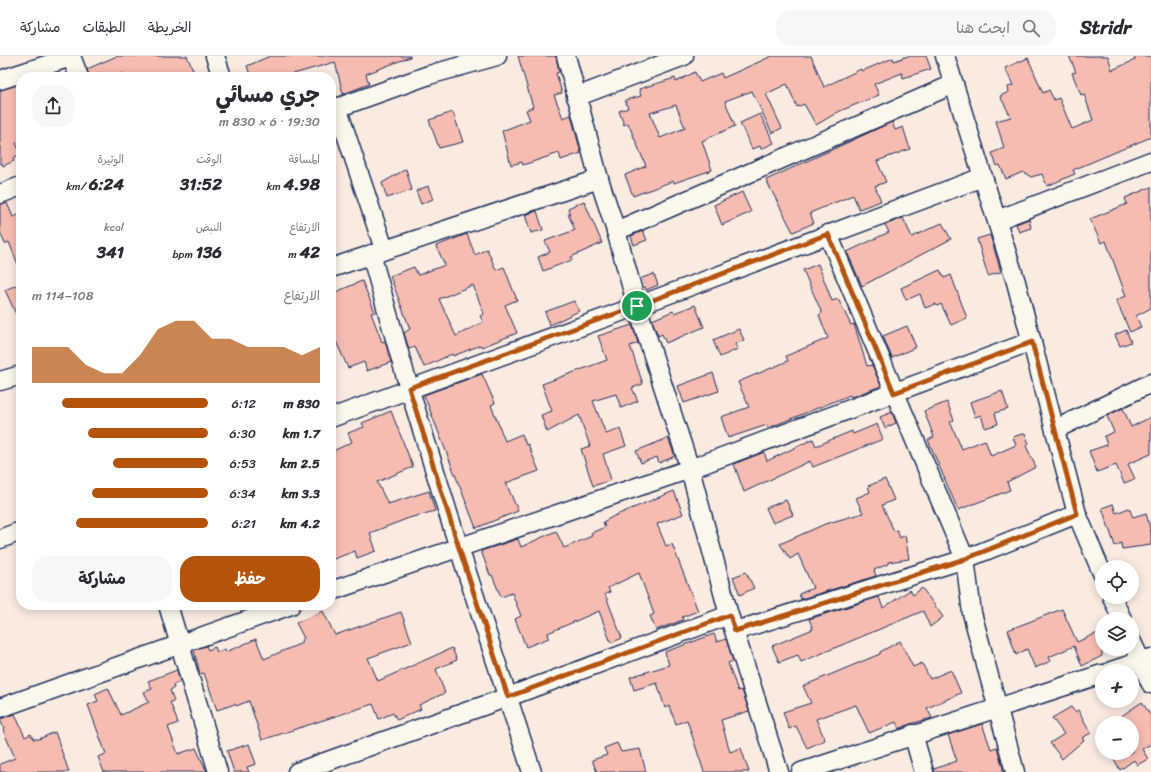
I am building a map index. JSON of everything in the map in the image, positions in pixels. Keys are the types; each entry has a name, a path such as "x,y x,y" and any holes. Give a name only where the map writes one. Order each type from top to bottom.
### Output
{"street":[{"path":"215,56 220,72"},
{"path":"336,107 429,75 497,56"},
{"path":"566,56 599,179 616,231 637,306 690,469 732,623 779,772"},
{"path":"576,97 684,56"},
{"path":"25,72 71,57 77,72"},
{"path":"948,57 954,84 997,220 1032,342 1077,514 1096,560"},
{"path":"0,80 16,75"},
{"path":"616,231 954,84"},
{"path":"336,115 378,252 409,388 532,772"},
{"path":"997,220 1151,161"},
{"path":"336,416 983,177"},
{"path":"336,266 599,179"},
{"path":"0,194 16,188"},
{"path":"828,234 965,559 972,613 1015,772"},
{"path":"336,589 690,469 1032,342"},
{"path":"0,382 16,377"},
{"path":"1056,429 1151,383"},
{"path":"297,772 508,697 732,623 965,559 1077,514"},
{"path":"0,539 16,533"},
{"path":"169,610 218,772"},
{"path":"0,708 179,643 276,610"},
{"path":"1139,651 1146,660 1151,684"},
{"path":"1133,664 1146,660"},
{"path":"801,772 913,734 1095,676"},
{"path":"913,734 924,772"}],"building":[{"path":"117,56 187,56 194,72 88,72 87,69"},
{"path":"270,56 410,56 366,74 369,84 343,94 335,62 300,72 249,72 247,66"},
{"path":"518,56 556,56 559,72 556,73 562,93 554,95 563,118 571,115 581,153 561,160 559,153 523,165 522,162 511,165 502,131 530,120 526,110 533,107"},
{"path":"772,56 811,56 824,87 861,69 862,71 893,58 894,61 908,56 926,56 931,69 903,78 902,73 874,84 879,95 840,111 816,125 804,104 797,107 787,84 766,94 782,128 772,133 752,91 725,101 735,126 702,141 712,170 674,183 673,181 633,196 625,175 646,166 628,123 624,125 619,111 628,108 625,100 641,96 639,89 675,78 676,82 695,72 700,82 721,73 723,78","holes":["676,105 685,128 660,138 650,113"]},
{"path":"1069,56 1108,56 1112,70 1135,60 1134,56 1151,56 1151,137 1073,170 1075,174 1047,186 1042,174 1031,177 1023,172 1006,179 1000,165 997,166 992,153 1004,148 996,121 1011,117 1000,96 1009,92 1008,87 1013,85 1005,68 1028,58 1043,93 1049,90 1054,100 1059,98 1072,129 1093,120 1084,94 1081,95 1072,73 1076,72"},
{"path":"16,85 16,156 13,158 14,161 3,166 2,163 0,164 0,90"},
{"path":"453,112 463,142 439,148 429,120"},
{"path":"760,114 774,143 761,149 760,146 752,149 740,123"},
{"path":"892,122 895,130 903,127 910,149 877,161 886,182 875,186 881,201 859,209 853,195 810,213 814,223 793,232 766,180"},
{"path":"406,169 412,190 387,198 382,183"},
{"path":"428,186 433,199 421,204 416,191"},
{"path":"1151,187 1151,308 1136,316 1141,327 1130,332 1116,300 1126,296 1106,241 1101,243 1090,219 1127,204 1125,198"},
{"path":"742,192 751,212 722,225 714,205"},
{"path":"584,201 602,243 571,257 572,260 543,271 538,257 550,252 545,241 575,230 568,214 570,214 568,208"},
{"path":"7,203 13,217 16,216 16,260 9,242 5,244 0,232 0,204"},
{"path":"537,211 543,230 531,233 525,215"},
{"path":"903,218 912,237 942,223 951,239 862,286 847,252 889,232 885,225"},
{"path":"1029,219 1031,228 1019,232 1016,224"},
{"path":"643,231 647,240 634,245 631,236"},
{"path":"467,234 475,255 487,249 496,270 504,267 517,300 505,305 517,333 482,347 481,345 453,356 452,354 424,367 415,347 409,349 404,333 410,329 390,276 414,267 418,275 445,265 436,246","holes":["473,285 484,314 480,316 483,322 456,336 439,299"]},
{"path":"990,235 1001,272 988,276 977,239"},
{"path":"818,264 832,301 838,299 851,325 854,324 867,366 872,365 881,386 851,397 850,395 768,428 767,425 728,438 721,417 749,407 738,382 788,361 786,356 828,338 819,315 822,313 803,270"},
{"path":"940,270 944,278 951,275 967,318 951,325 941,304 937,306 936,304 925,308 920,294 906,300 901,288"},
{"path":"654,274 658,285 646,290 642,278"},
{"path":"362,281 375,312 371,313 382,342 385,341 391,362 367,371 364,362 348,368 336,341 336,292"},
{"path":"16,285 16,314 5,290"},
{"path":"574,301 579,311 550,325 545,312"},
{"path":"695,305 704,327 666,343 662,334 658,336 652,320 673,311 674,313"},
{"path":"632,325 638,343 630,346 643,384 632,388 638,401 621,408 616,394 593,401 606,434 620,429 626,446 603,454 611,480 593,486 581,449 590,446 579,415 547,432 541,415 552,411 542,384 607,360 598,336"},
{"path":"907,326 916,347 892,358 883,336"},
{"path":"739,329 744,340 735,344 738,349 720,357 713,340"},
{"path":"1126,330 1131,342 1120,346 1115,335"},
{"path":"713,373 719,391 684,403 678,386"},
{"path":"482,374 495,403 491,405 505,441 522,434 526,445 528,444 539,471 506,483 518,511 476,528 424,395"},
{"path":"1002,391 1008,409 995,413 998,424 985,428 981,415 975,417 970,402"},
{"path":"947,402 954,420 950,422 962,449 985,440 991,456 1016,445 1013,437 1025,433 1029,444 1026,446 1036,467 1007,482 1010,490 958,510 928,440 934,437 924,411"},
{"path":"1123,408 1131,427 1151,417 1151,454 1128,464 1135,479 1124,483 1116,465 1097,472 1089,451 1107,445 1104,436 1114,432 1107,416"},
{"path":"391,411 413,467 377,482 388,504 429,491 435,511 409,518 370,533 376,551 357,558 355,551 336,558 336,450 352,442 348,433 364,427 362,423"},
{"path":"892,412 896,423 885,428 880,417"},
{"path":"877,424 883,439 813,467 810,461 744,492 734,464 764,452 767,461 813,439 816,446 852,431 853,434"},
{"path":"668,438 675,456 659,463 657,457 641,463 636,451"},
{"path":"885,479 894,500 882,505 894,531 897,530 900,538 905,535 909,559 888,562 888,564 874,570 876,576 801,599 799,594 813,588 798,554 790,559 780,544 825,524 863,513 856,498 870,492 868,486"},
{"path":"674,491 683,514 657,524 666,546 672,544 698,611 682,617 683,620 656,630 650,616 654,614 639,573 608,588 610,592 605,594 622,638 611,643 599,611 548,633 549,638 526,647 515,619 521,616 512,593 501,597 492,575 490,575 481,551 518,539 521,547 556,531 564,548 592,536 591,533 605,527 603,522 614,516"},
{"path":"786,500 793,515 773,523 766,508"},
{"path":"1113,504 1116,513 1129,508 1133,517 1146,513 1151,533 1151,545 1122,549 1121,543 1115,546 1102,508"},
{"path":"746,572 754,588 740,595 733,577"},
{"path":"922,588 943,617 930,627 923,611 801,662 798,655 779,662 772,646 813,629 809,619 879,597 883,608 910,590 913,595"},
{"path":"1062,609 1077,642 1095,634 1095,656 1102,656 1082,666 1074,646 1049,657 1051,661 1035,668 1027,649 1016,655 1008,630"},
{"path":"323,611 335,635 401,612 412,642 368,658 378,681 452,648 457,660 436,669 445,693 419,705 421,709 397,720 393,713 379,719 373,704 262,740 249,701 236,706 235,704 217,710 204,673 200,674 194,650 206,646 208,650 215,647 217,652 225,649 226,652 256,639 264,659 302,643 301,640 304,638 296,623"},
{"path":"714,634 717,642 726,639 733,661 728,663 738,691 742,690 749,711 721,720 730,752 741,748 749,772 704,772 687,720 676,724 669,706 665,708 657,683 634,690 630,677 669,665 665,652"},
{"path":"900,641 913,667 922,663 930,679 951,670 961,693 927,708 932,718 910,724 899,729 896,722 869,733 856,705 816,719 825,740 807,748 796,726 789,729 783,712 811,703 803,686 880,654 880,652"},
{"path":"177,670 180,682 173,685 174,688 170,690 174,701 170,702 178,723 168,727 178,754 196,748 207,772 104,772 98,757 106,754 88,705 98,701 95,694 108,688 121,715 149,702 144,692 152,689 148,681"},
{"path":"1142,702 1151,716 1151,744 1142,749 1148,759 1137,765 1134,760 1139,760 1139,716 1121,716 1133,708 1139,708 1139,704"},
{"path":"1071,707 1075,712 1078,710 1091,733 1082,738 1084,740 1062,759 1050,743 1064,734 1052,718"},
{"path":"15,714 25,737 31,734 33,739 39,739 55,732 69,772 0,772 0,764 15,758 0,719"},
{"path":"982,724 991,749 997,747 1004,772 934,772 934,769 957,761 948,735"},
{"path":"617,743 621,752 640,749 646,772 597,772 592,760 607,755 604,748"},
{"path":"249,744 256,764 247,767 249,772 234,772 227,751"},
{"path":"1115,760 1134,760 1120,770"}],"route":[{"path":"828,234 894,393 1032,342 1077,514 965,559 735,631 730,615 508,697 459,548 409,388 637,306 828,234"}]}
